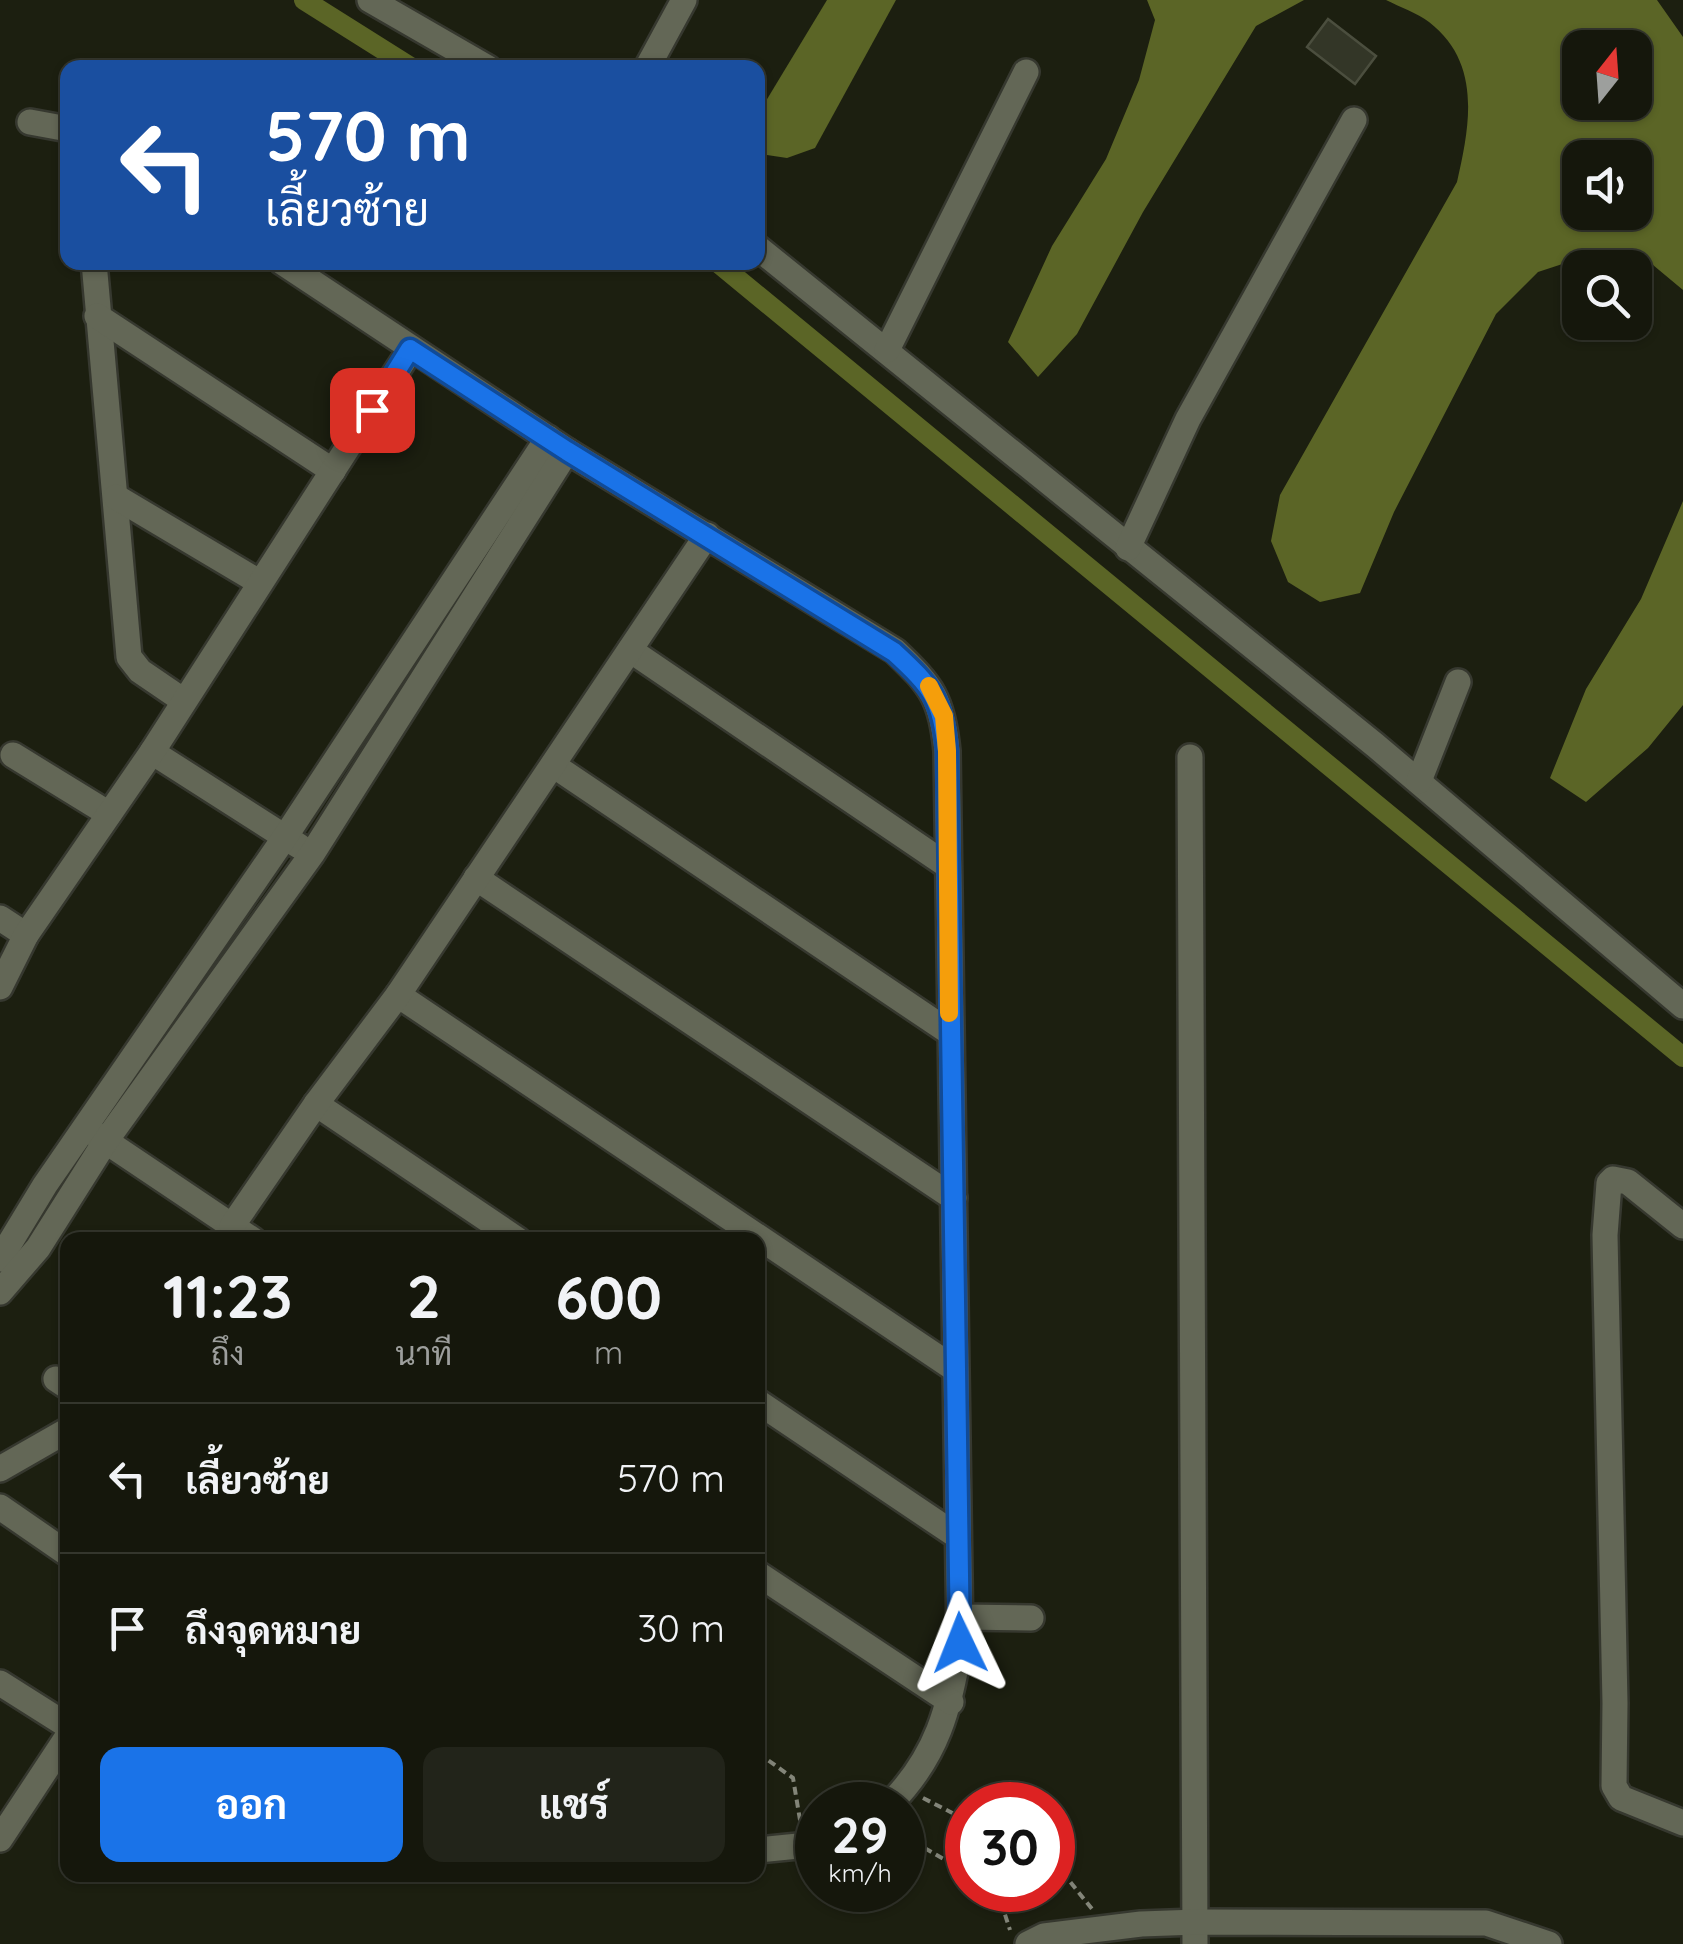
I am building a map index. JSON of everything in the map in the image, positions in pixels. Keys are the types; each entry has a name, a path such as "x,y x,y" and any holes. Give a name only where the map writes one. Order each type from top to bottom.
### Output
{"street":[{"path":"370,0 474,60"},
{"path":"651,60 684,0"},
{"path":"887,350 1026,72"},
{"path":"1128,548 1188,419 1354,120"},
{"path":"30,122 60,128"},
{"path":"765,254 1419,781 1683,1006"},
{"path":"94,270 130,657 140,671 184,702"},
{"path":"294,270 558,444 894,652 927,682 944,716 960,1643 944,1722 906,1782"},
{"path":"97,316 333,470"},
{"path":"0,987 26,935 152,752 410,349"},
{"path":"0,1292 38,1248 105,1142 285,837 558,444"},
{"path":"0,1258 105,1142 312,854 558,444"},
{"path":"116,497 259,582"},
{"path":"243,1232 316,1104 398,995 707,535"},
{"path":"630,650 948,866"},
{"path":"1419,781 1458,682"},
{"path":"152,752 312,854"},
{"path":"13,755 109,814"},
{"path":"1190,757 1192,1783 1196,1933"},
{"path":"553,766 950,1032"},
{"path":"476,878 954,1198"},
{"path":"0,918 26,935"},
{"path":"398,995 751,1232"},
{"path":"316,1104 506,1232"},
{"path":"105,1142 241,1232"},
{"path":"1683,1226 1628,1182 1613,1178 1609,1184 1604,1235 1614,1786 1621,1798 1683,1823"},
{"path":"765,1241 955,1369"},
{"path":"765,1407 956,1536"},
{"path":"0,1469 60,1435"},
{"path":"0,1507 60,1548"},
{"path":"765,1579 951,1702"},
{"path":"959,1617 1031,1618"},
{"path":"0,1683 60,1721"},
{"path":"0,1839 60,1748"},
{"path":"765,1849 795,1846"},
{"path":"1028,1944 1044,1936 1107,1928 1196,1933 1482,1934 1549,1944"}],"path":[{"path":"765,1759 793,1778 795,1785"},
{"path":"1075,1888 1107,1928"},
{"path":"1004,1912 1014,1944"}],"shaded area":[{"path":"827,0 896,0 815,148 787,158 765,155 765,102"},
{"path":"1147,0 1304,0 1256,26 1143,212 1077,334 1038,377 1008,342 1052,246 1106,159 1139,80 1155,20"},
{"path":"1386,0 1657,0 1683,37 1683,290 1652,265 1652,250 1562,250 1562,264 1538,272 1496,314 1394,512 1360,593 1320,602 1288,582 1271,541 1280,495 1457,182 1466,139 1468,96 1458,56 1446,38 1414,13"},
{"path":"1683,501 1683,705 1648,748 1586,802 1550,778 1586,689 1641,599"}],"building":[{"path":"1328,19 1376,56 1355,84 1307,47"}],"waterway":[{"path":"304,0 399,60"},
{"path":"727,270 1683,1057"}],"slow traffic":[{"path":"929,686 944,716 947,751 949,1013"}],"route":[{"path":"372,410 410,349 567,451 894,652 927,682 944,716 960,1643"}]}
